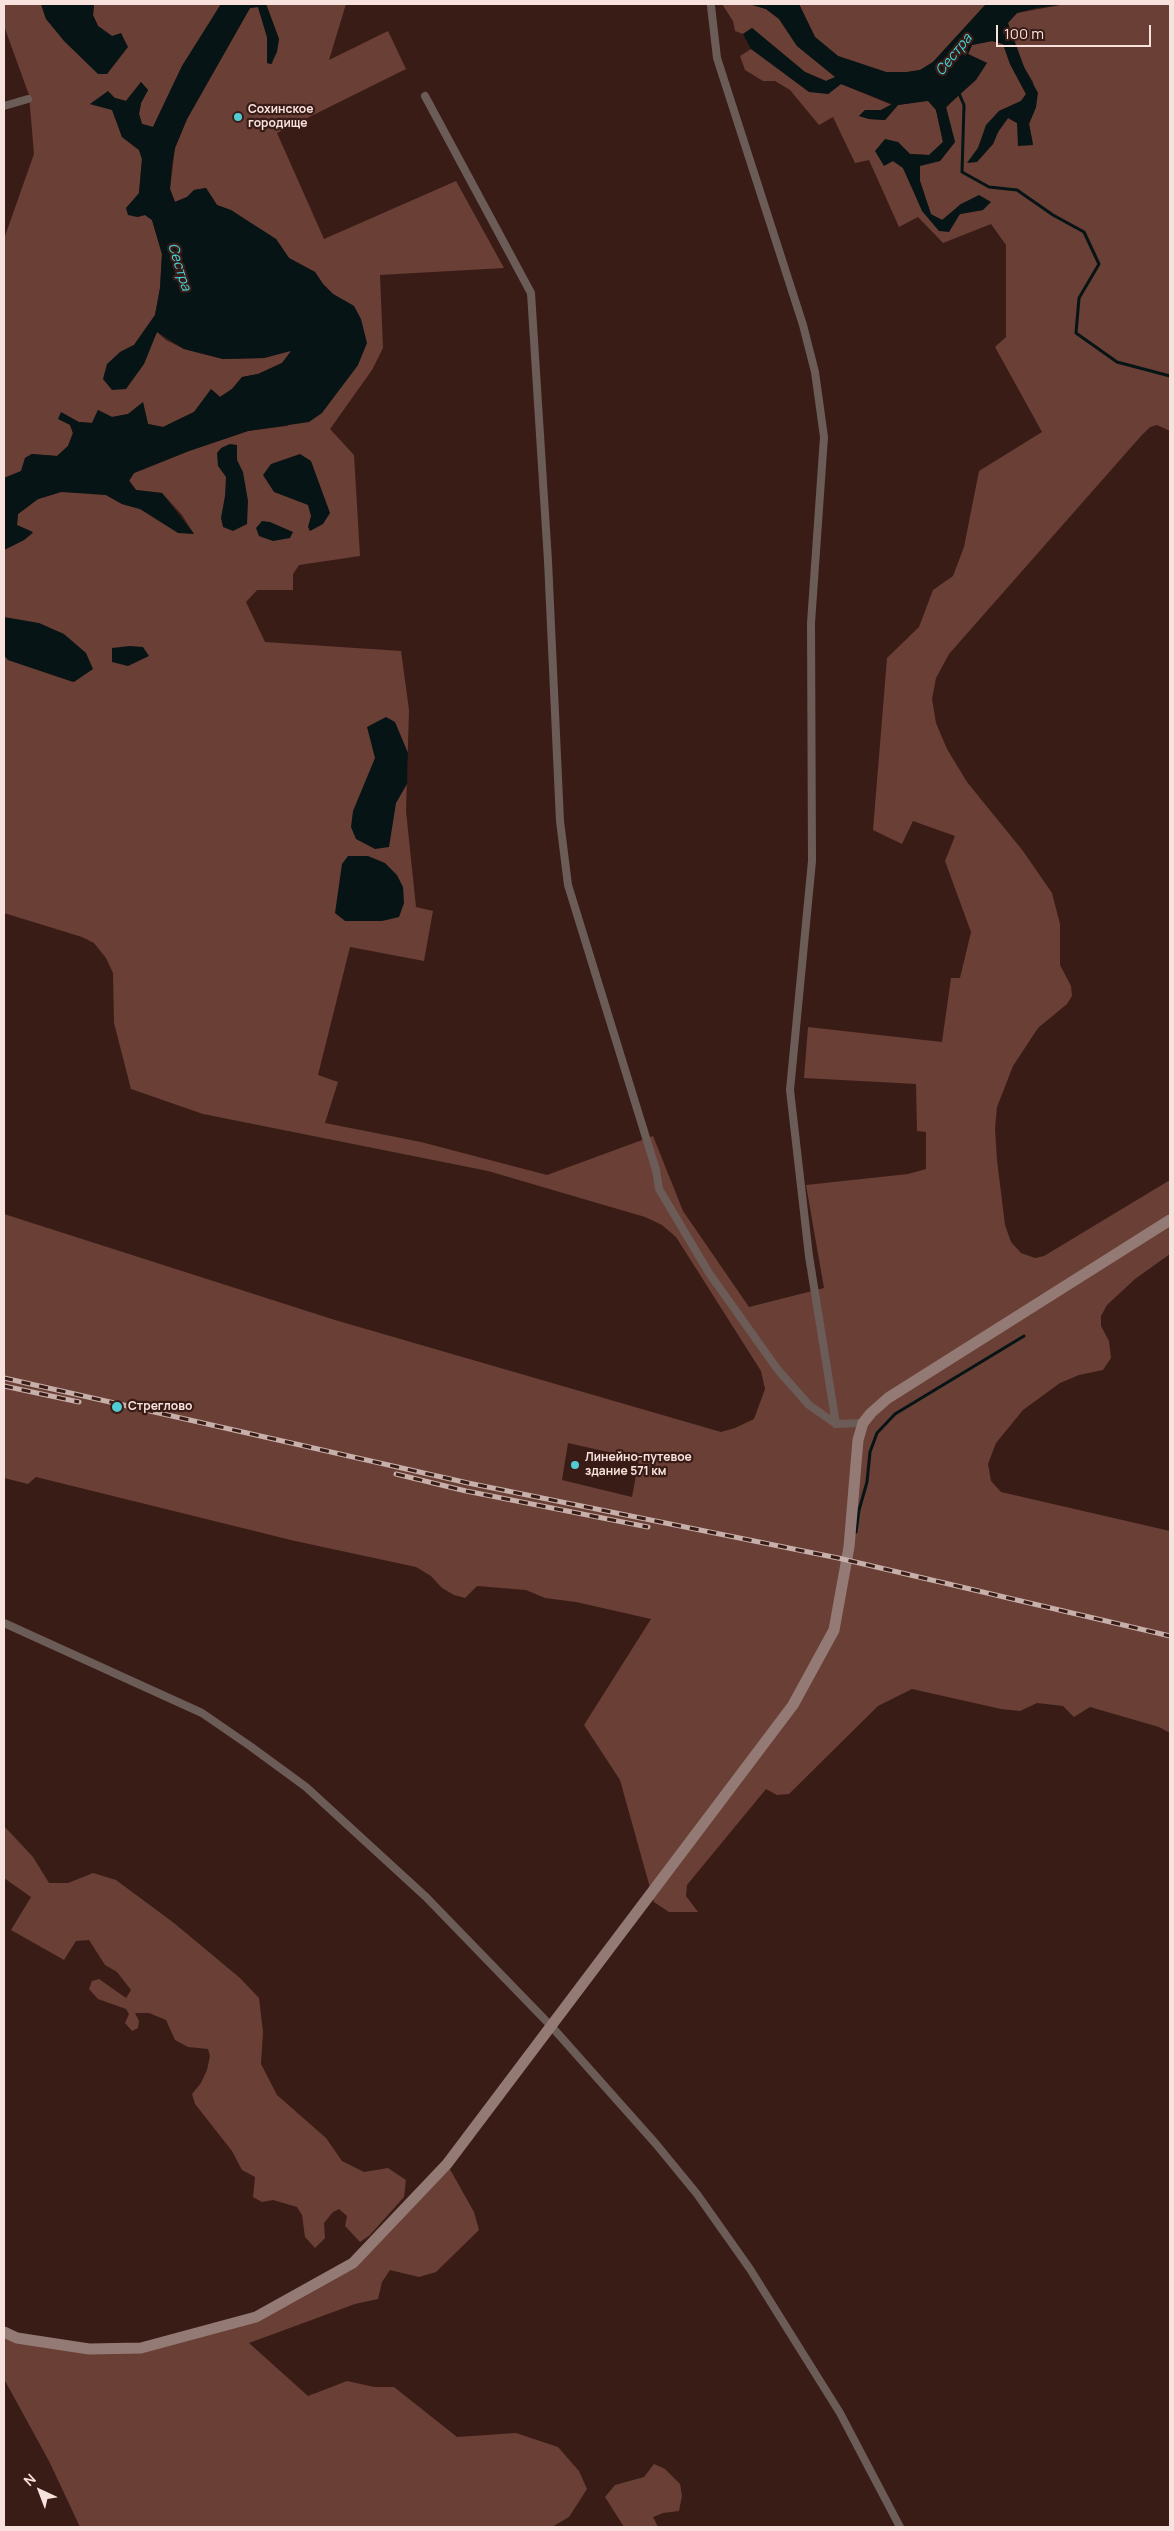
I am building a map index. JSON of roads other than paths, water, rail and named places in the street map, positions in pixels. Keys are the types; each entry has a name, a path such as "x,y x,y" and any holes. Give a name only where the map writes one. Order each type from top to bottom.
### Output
{"street":[{"path":"711,6 717,58 790,278 808,344 815,372 824,437 811,624 812,861 790,1090 809,1256 836,1424"},
{"path":"425,96 531,293 546,533 560,821 568,884 656,1170 659,1189 709,1274 778,1370 809,1405 836,1424 863,1423"},
{"path":"4,106 28,99"},
{"path":"4,2332 17,2338 89,2349 141,2348 256,2317 354,2263 447,2164 552,2027 632,1915 794,1705 834,1630 848,1547 858,1440 863,1423 888,1398 1170,1220"},
{"path":"4,1623 202,1713 306,1787 347,1822 426,1897 552,2027 656,2144 697,2194 750,2269 840,2414 900,2527"}],"water":[{"path":"41,4 94,4 93,15 98,26 112,36 121,33 128,47 107,74 98,74 64,41 46,19"},
{"name":"Сестра","path":"221,4 266,4 279,39 277,52 271,64 267,63 267,37 258,7 250,8 187,119 175,148 170,189 175,202 187,197 194,190 206,188 217,205 231,210 276,239 289,258 315,272 333,294 354,306 361,319 367,343 358,365 322,413 309,422 248,431 189,451 134,473 129,481 136,490 162,493 194,534 178,533 140,509 122,504 106,495 61,492 38,499 18,514 17,525 33,532 24,540 4,550 4,478 21,471 25,458 32,454 57,456 68,446 73,433 70,425 58,419 61,412 79,422 92,423 98,410 112,417 128,414 143,402 148,424 163,427 194,412 211,389 220,397 232,389 242,377 258,374 282,363 291,351 264,358 223,359 184,349 157,332 144,364 126,389 112,390 103,379 107,364 120,352 134,345 155,315 160,288 162,254 152,220 145,215 137,217 128,215 126,208 139,193 142,159 139,150 122,137 112,110 90,104 108,91 115,98 126,101 141,82 148,90 141,103 139,114 142,124 153,127 182,66"},
{"name":"Сестра","path":"749,4 799,4 815,37 838,56 886,72 907,72 920,70 933,62 986,4 1066,4 1017,13 1008,23 1024,67 1038,93 1036,107 1029,124 1033,145 1018,146 1017,123 1008,118 998,132 993,144 977,162 967,163 978,148 986,125 999,111 1021,101 1026,94 1010,64 1003,44 992,41 972,45 968,54 987,63 976,80 946,107 955,142 940,161 920,166 920,181 931,214 942,220 961,204 979,195 991,202 983,210 960,214 949,232 939,231 922,211 903,168 893,161 884,166 875,151 885,139 898,142 910,154 929,155 943,142 936,110 928,101 898,105 885,120 869,119 859,116 865,110 881,110 892,104 841,84 828,94 809,92 751,49 743,34 752,28 805,72 826,81 835,77 797,46 779,19 766,9"},
{"path":"230,444 237,445 237,460 243,472 248,501 247,524 233,531 223,527 221,518 226,477 218,466 217,453 221,448"},
{"path":"300,454 311,461 330,513 323,524 310,531 308,527 311,516 308,505 274,492 263,475 271,464"},
{"path":"262,521 270,522 293,532 290,538 273,541 259,536 256,528"},
{"path":"4,617 39,623 64,634 86,653 93,669 74,682 8,660 4,655"},
{"path":"143,647 149,656 128,666 112,662 112,648"},
{"path":"386,717 395,722 408,753 407,784 396,803 389,847 375,849 356,839 351,827 353,811 375,758 367,727"},
{"path":"348,856 368,856 385,863 397,875 403,887 404,903 399,917 382,921 345,921 335,913 342,864"}],"waterway":[{"path":"958,91 964,105 962,172 989,187 1017,190 1053,215 1084,232 1099,264 1079,298 1076,333 1117,362 1170,376"},
{"path":"856,1532 859,1510 867,1482 870,1452 877,1433 895,1414 1024,1336"}],"railway":[{"path":"4,1378 468,1483 838,1558 1170,1636"},
{"path":"4,1386 79,1402"},
{"path":"396,1474 466,1491 648,1527"}],"place":[{"name":"Сохинское городище","path":"238,117"},
{"name":"Стреглово","path":"117,1407"},
{"name":"Линейно-путевое здание 571 км","path":"575,1465"}]}
